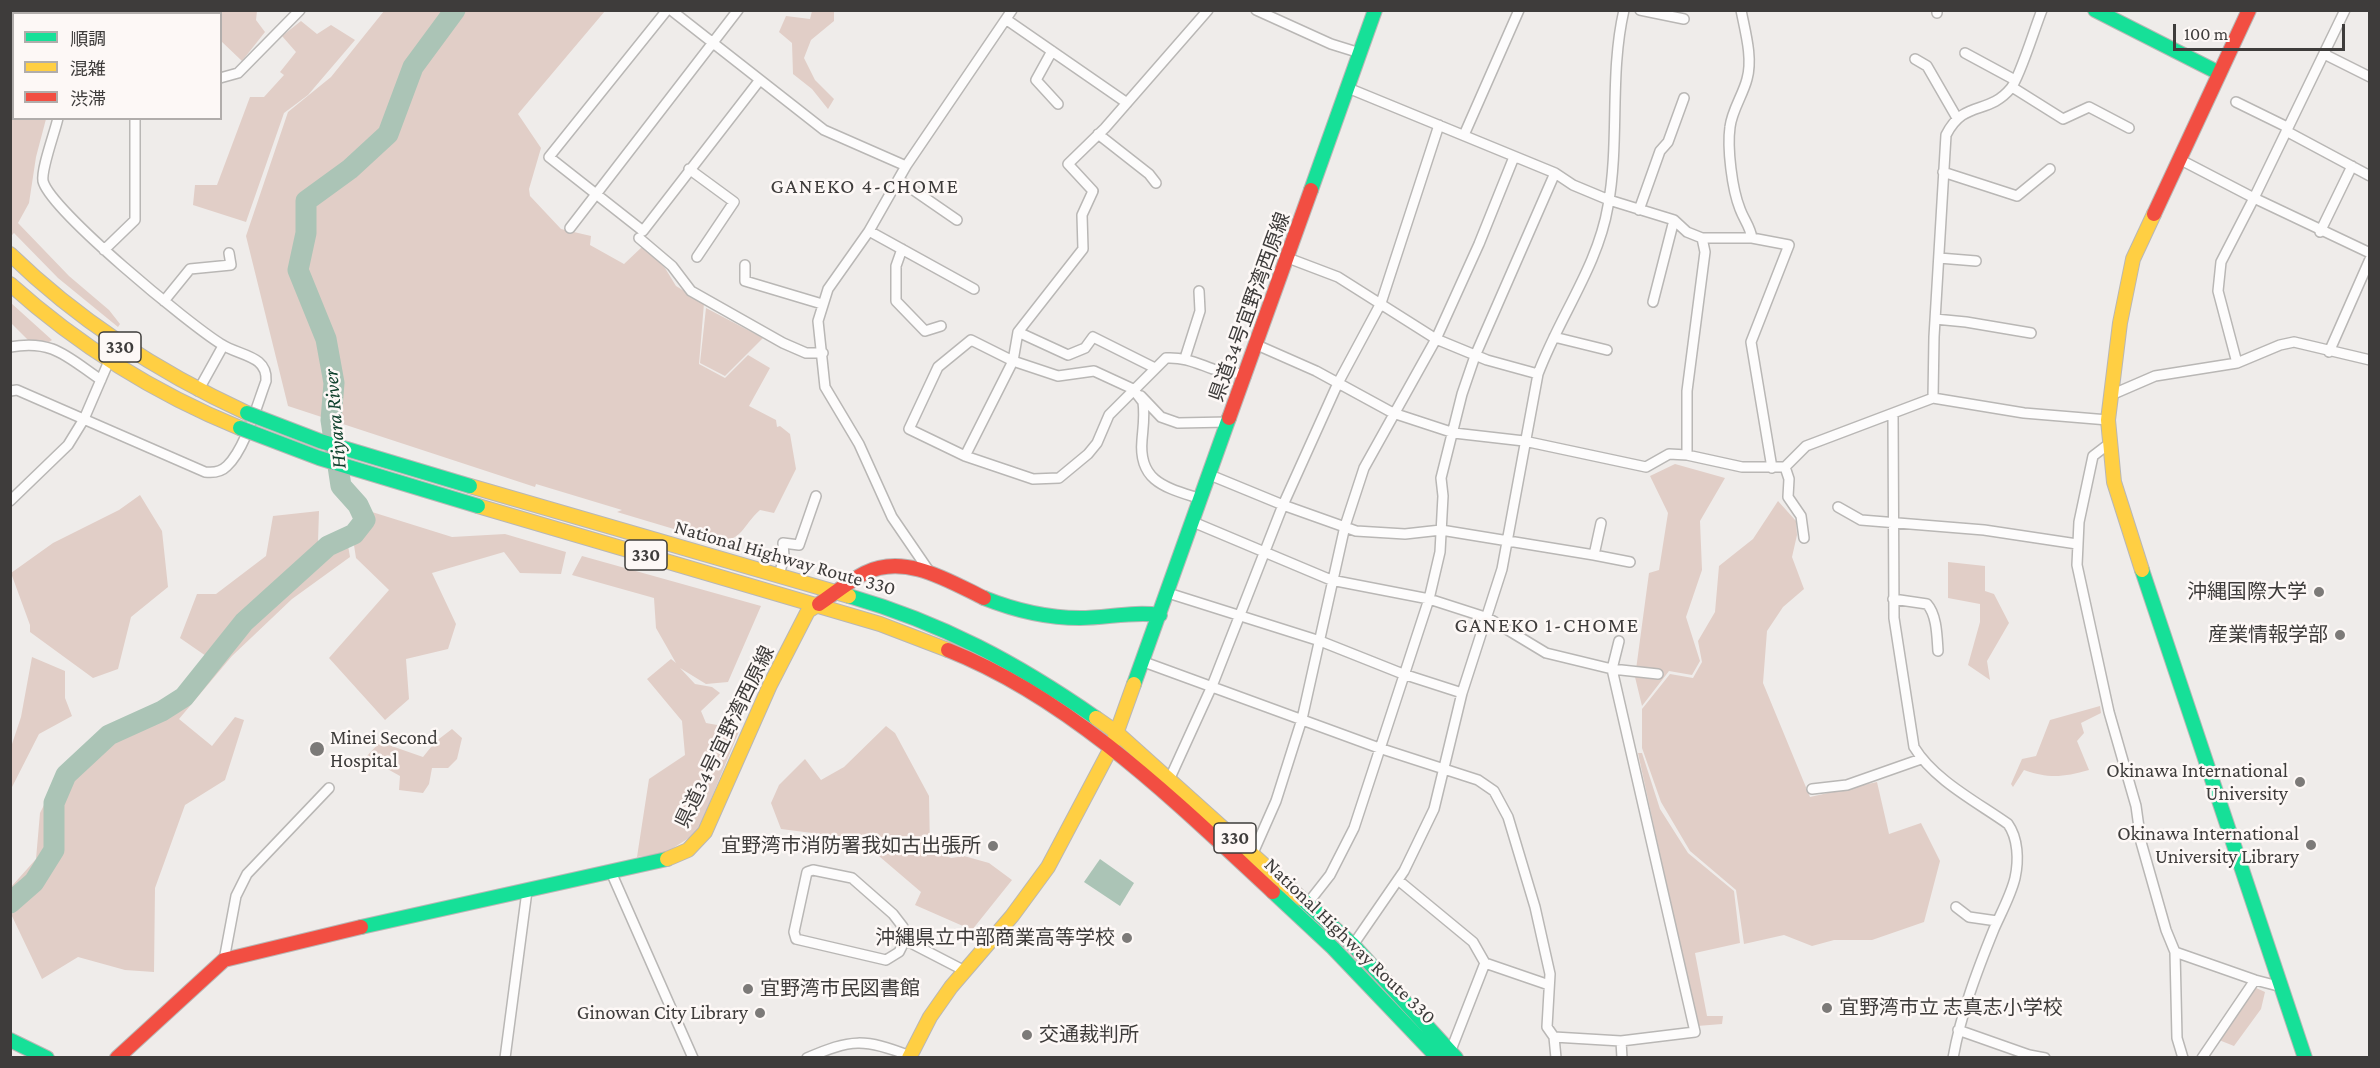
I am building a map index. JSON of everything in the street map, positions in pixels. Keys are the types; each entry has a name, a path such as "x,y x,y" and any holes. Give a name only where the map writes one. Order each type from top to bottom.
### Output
{"main road":[{"name":"県道34号宜野湾西原線","path":"909,1057 930,1017 964,971 1012,916 1048,867 1110,748 1144,662 1375,10"},
{"path":"2095,10 2219,73"},
{"path":"2249,10 2133,259 2120,323 2108,420 2114,482 2125,518 2305,1058"},
{"name":"National Highway Route 330","path":"10,254 49,291 99,332 159,371 247,414 320,441 834,591 915,617 994,653 1038,678 1116,732 1170,778 1353,945 1452,1055"},
{"name":"National Highway Route 330","path":"10,284 67,332 109,361 188,406 240,428 319,458 913,635 975,661 1078,722 1205,829 1333,948 1438,1058"},
{"name":"県道34号宜野湾西原線","path":"117,1058 189,989 224,960 257,950 527,891 681,854 705,832 770,685 804,618 813,605 876,568 897,566 929,571 985,599 1013,609 1080,618 1147,613 1160,615"},
{"path":"10,1040 48,1058"}],"street":[{"path":"222,77 238,73 300,10"},
{"path":"759,81 688,169 644,231 549,157 669,10 824,130 906,166"},
{"path":"570,228 738,10"},
{"path":"929,571 892,517 859,444 825,387 818,321 828,289 868,231 906,166 1012,10"},
{"path":"965,456 1013,361 1018,332 1083,249 1082,215 1093,191 1068,164 1127,103 1208,10"},
{"path":"1256,10 1331,44 1360,53"},
{"path":"1464,135 1519,10"},
{"path":"1353,945 1398,880 1434,809 1462,693 1502,569 1538,374 1597,247 1609,200 1615,135 1616,58 1624,10"},
{"path":"1640,10 1684,19"},
{"path":"1741,10 1749,59 1748,78 1730,127 1733,182 1740,211 1749,224 1752,238"},
{"path":"1933,398 1935,319 1946,135 1962,113 1993,104 2013,84 2042,10"},
{"path":"2236,363 2218,291 2221,262 2345,10"},
{"path":"1007,20 1127,103"},
{"path":"1052,51 1036,81 1058,104"},
{"path":"1965,53 2063,119 2089,107 2129,128"},
{"path":"2324,54 2370,77"},
{"path":"1915,59 1927,66 1957,118"},
{"path":"1348,88 1555,173 1573,185 1609,200 1674,220 1687,232 1702,238 1752,238 1789,245 1751,342 1772,468"},
{"path":"1639,210 1660,151 1668,142 1684,98"},
{"path":"2236,102 2370,176"},
{"path":"10,391 16,390 205,472 214,473 226,467 240,445 266,381 267,371 261,362 223,346 164,301 104,250 48,192 43,179 58,120"},
{"path":"104,250 135,220 135,120"},
{"path":"1170,778 1212,686 1283,505 1338,383 1381,303 1439,125"},
{"path":"1098,134 1149,174 1156,183"},
{"path":"1253,854 1276,801 1302,719 1331,580 1345,526 1364,468 1436,339 1479,244 1514,157"},
{"path":"2179,159 2320,232 2370,253"},
{"path":"2320,232 2352,166"},
{"path":"688,169 734,202 697,257"},
{"path":"1943,172 2017,196 2050,169"},
{"path":"1308,903 1330,875 1354,828 1429,599 1442,530 1443,496 1440,478 1454,433 1462,394 1475,356 1555,173"},
{"path":"898,180 957,220"},
{"path":"1653,302 1674,220"},
{"path":"868,231 974,289"},
{"path":"639,238 672,266 691,291 783,343 806,353 823,353"},
{"path":"1687,454 1687,391 1705,252 1702,238"},
{"path":"902,249 896,266 896,301 925,332 941,326"},
{"path":"164,301 189,269 231,266 229,253"},
{"path":"1288,258 1338,277 1436,339 1475,356 1538,374"},
{"path":"1939,258 1976,261"},
{"path":"2329,352 2370,259"},
{"path":"745,265 745,281 822,304"},
{"path":"1185,358 1200,311 1199,291"},
{"path":"1935,319 2031,333"},
{"path":"1018,332 1068,355 1085,348 1093,337 1155,368"},
{"path":"1554,337 1607,350"},
{"path":"1230,422 1178,423 1161,417 1136,392 1094,371 1058,376 1013,361 971,339 938,367 909,429 965,456 1033,478 1059,478 1097,443 1109,415 1136,392 1166,358 1185,358 1215,369 1233,371 1246,376"},
{"path":"2111,395 2155,376 2236,363 2280,345 2294,342 2370,360"},
{"path":"10,347 38,344 49,346 101,380"},
{"path":"1257,345 1338,383 1393,413 1454,433 1524,441 1646,467 1669,454 1687,454 1742,467 1785,466 1806,446 1933,398 2024,413 2108,420"},
{"path":"198,392 223,346"},
{"path":"10,501 68,445 84,419 109,361"},
{"path":"1136,392 1145,412 1141,453 1149,474 1160,484 1201,499"},
{"path":"1893,414 1893,599 1901,678 1914,747 1921,759 2008,824 2015,833 2015,877 1974,979 1958,1030 1953,1058"},
{"path":"2110,443 2093,456 2077,544 2077,565 2088,624 2109,712 2136,806 2140,842 2166,930 2175,952 2177,1038 2183,1058"},
{"path":"1785,466 1789,479 1788,497 1801,516 1804,538"},
{"path":"1210,475 1283,505 1356,531 1382,534 1442,530 1630,562"},
{"path":"779,576 784,556 783,543 799,545 816,496"},
{"path":"1838,507 1861,520 1984,530 2077,544"},
{"path":"1193,522 1331,580 1429,599 1488,618 1546,652 1612,669 1658,674"},
{"path":"1594,555 1601,523"},
{"path":"1168,593 1320,641 1403,674 1462,693"},
{"path":"1893,599 1927,604 1930,607 1936,629 1938,651"},
{"path":"1554,1037 1621,1041 1695,1032 1612,669 1619,641"},
{"path":"1144,662 1379,748 1478,780 1494,791 1508,817 1535,907 1550,974 1547,1027 1554,1037 1556,1058"},
{"path":"1812,789 1847,785 1921,759"},
{"path":"224,960 236,896 247,874 329,788"},
{"path":"813,870 852,879 893,914 903,927 905,940 899,952 886,960 796,939 794,932 807,872 813,870"},
{"path":"610,872 693,1058"},
{"path":"1398,880 1473,942 1485,963 1549,985"},
{"path":"505,1058 527,891"},
{"path":"1956,907 1969,917 1997,921"},
{"path":"905,940 964,971"},
{"path":"2175,952 2282,987"},
{"path":"1452,1055 1485,963"},
{"path":"2202,1058 2255,980"},
{"path":"1958,1030 2029,1055 2045,1058"},
{"path":"1621,1041 1622,1058"},
{"path":"807,1058 842,1043 856,1042 870,1043 909,1057"}],"shaded area":[{"path":"257,11 256,20 265,32 242,61 222,42 222,12 202,12"},
{"path":"384,11 605,11 518,114 541,148 529,189 530,196 561,229 591,236 590,245 624,264 643,246 665,268 676,286 704,303 699,364 725,378 748,355 770,368 749,406 776,420 777,427 780,426 790,434 796,469 774,513 760,510 736,536 724,541 714,541 617,512 622,510 536,484 535,487 288,406 246,236 288,112 331,77"},
{"path":"812,11 834,11 834,21 811,40 804,58 815,80 834,99 828,109 812,89 793,74 792,43 779,32 786,16 810,19"},
{"path":"301,21 317,34 331,25 355,40 308,95 284,113 246,222 193,205 195,185 217,185 250,97 264,97 284,75 280,72 296,52 282,36"},
{"path":"12,90 12,120 46,120 36,157 29,203 18,223 69,276 109,310 120,324 118,327 58,278 14,233 11,236"},
{"path":"10,303 52,340 49,342 28,340 11,323"},
{"path":"706,308 763,338 725,376 700,363"},
{"path":"1675,464 1725,478 1700,521 1702,570 1686,617 1700,661 1692,675 1669,671 1642,706 1635,677 1649,573 1659,570 1668,513 1650,476"},
{"path":"140,495 162,531 168,587 131,617 118,669 93,678 30,632 30,625 11,573 53,543 119,510"},
{"path":"1778,501 1796,521 1797,535 1792,557 1804,589 1783,607 1767,631 1763,683 1810,797 1877,782 1889,834 1921,823 1940,861 1924,922 1872,940 1834,940 1812,946 1784,935 1744,944 1736,890 1690,851 1661,802 1642,748 1642,709 1670,674 1693,678 1702,662 1698,641 1715,612 1719,566 1753,539"},
{"path":"319,511 318,542 346,534 350,557 292,599 232,656 179,719 212,746 235,717 244,720 225,780 185,805 155,888 154,972 125,970 78,957 42,979 11,914 11,887 36,859 40,813 59,775 129,715 173,698 206,656 180,638 197,594 216,594 266,556 273,516"},
{"path":"372,512 452,537 505,534 566,552 561,574 520,573 504,552 432,573 456,624 448,649 406,659 409,699 385,720 329,658 389,590 356,558 351,526"},
{"path":"582,556 761,606 728,682 706,684 680,668 695,684 712,687 720,693 701,711 706,723 740,729 697,833 665,853 637,857 649,779 685,755 682,721 647,679 671,659 676,663 656,628 654,598 572,575"},
{"path":"1948,562 1985,566 1985,591 1994,594 2009,623 1987,661 1990,680 1968,665 1980,622 1980,604 1948,598"},
{"path":"32,657 65,671 65,698 72,716 39,734 11,789 11,747 21,717"},
{"path":"2100,706 2101,713 2081,723 2084,733 2077,741 2089,770 2057,776 2041,775 2024,770 2013,787 2011,784 2022,759 2036,756 2050,720"},
{"path":"886,726 895,733 929,796 930,849 951,858 964,856 989,863 1012,880 972,930 915,905 921,892 859,839 781,829 771,803 779,785 805,759 821,780 844,767"},
{"path":"452,729 462,738 457,759 448,768 432,768 429,784 423,793 399,790 400,776 366,757 380,742 423,757 435,742"},
{"path":"1638,753 1642,753 1660,809 1688,853 1734,891 1740,943 1695,953 1707,1016 1723,1016 1722,1024 1697,1026"},
{"path":"1100,859 1134,883 1120,906 1084,882"},
{"path":"2254,987 2265,992 2261,1009 2234,1046 2219,1040"}],"waterway":[{"name":"Hiyara River","path":"10,903 34,882 54,850 54,803 66,775 109,735 162,711 184,697 244,622 328,546 354,534 365,520 358,505 341,486 331,420 334,383 326,339 298,270 306,233 306,201 350,169 388,134 413,67 455,10"}],"traffic: fast":[{"path":"1311,190 1375,10"},
{"path":"2095,10 2219,73"},
{"path":"247,413 320,441 470,486"},
{"path":"1134,684 1229,418"},
{"path":"240,428 319,458 478,506"},
{"path":"2142,570 2305,1058"},
{"path":"849,596 916,619 978,646 1008,662 1096,718"},
{"path":"984,598 1019,610 1056,617 1160,615"},
{"path":"361,927 667,859"},
{"path":"1273,892 1333,948 1438,1058"},
{"path":"1302,899 1353,945 1456,1058"},
{"path":"10,1040 47,1058"}],"traffic: slow":[{"path":"2142,570 2114,482 2108,420 2120,323 2133,259 2154,214"},
{"path":"10,254 64,302 121,344 182,380 247,413"},
{"path":"10,284 90,348 177,399 240,428"},
{"path":"470,486 849,596"},
{"path":"478,506 880,624 948,650"},
{"path":"667,859 688,850 705,832 770,685 808,611 819,604"},
{"path":"909,1058 930,1017 951,987 1012,916 1048,867 1111,748 1134,684"},
{"path":"1096,718 1116,732 1302,899"}],"traffic: jam":[{"path":"2154,214 2249,10"},
{"path":"1229,418 1311,190"},
{"path":"819,604 865,573 896,566 942,577 984,598"},
{"path":"948,650 994,671 1038,696 1080,725 1161,789 1273,892"},
{"path":"117,1058 224,960 361,927"}],"place":[{"name":"沖縄国際大学","path":"2319,592"},
{"name":"産業情報学部","path":"2340,635"},
{"name":"Minei Second Hospital","path":"317,749"},
{"name":"Okinawa International University","path":"2300,782"},
{"name":"Okinawa International University Library","path":"2311,845"},
{"name":"宜野湾市消防署我如古出張所","path":"993,846"},
{"name":"沖縄県立中部商業高等学校","path":"1127,938"},
{"name":"宜野湾市民図書館","path":"748,989"},
{"name":"宜野湾市立 志真志小学校","path":"1827,1008"},
{"name":"Ginowan City Library","path":"760,1013"},
{"name":"交通裁判所","path":"1027,1035"}],"district":[{"name":"GANEKO 4-CHOME","path":"865,187"},
{"name":"GANEKO 1-CHOME","path":"1547,626"}]}
